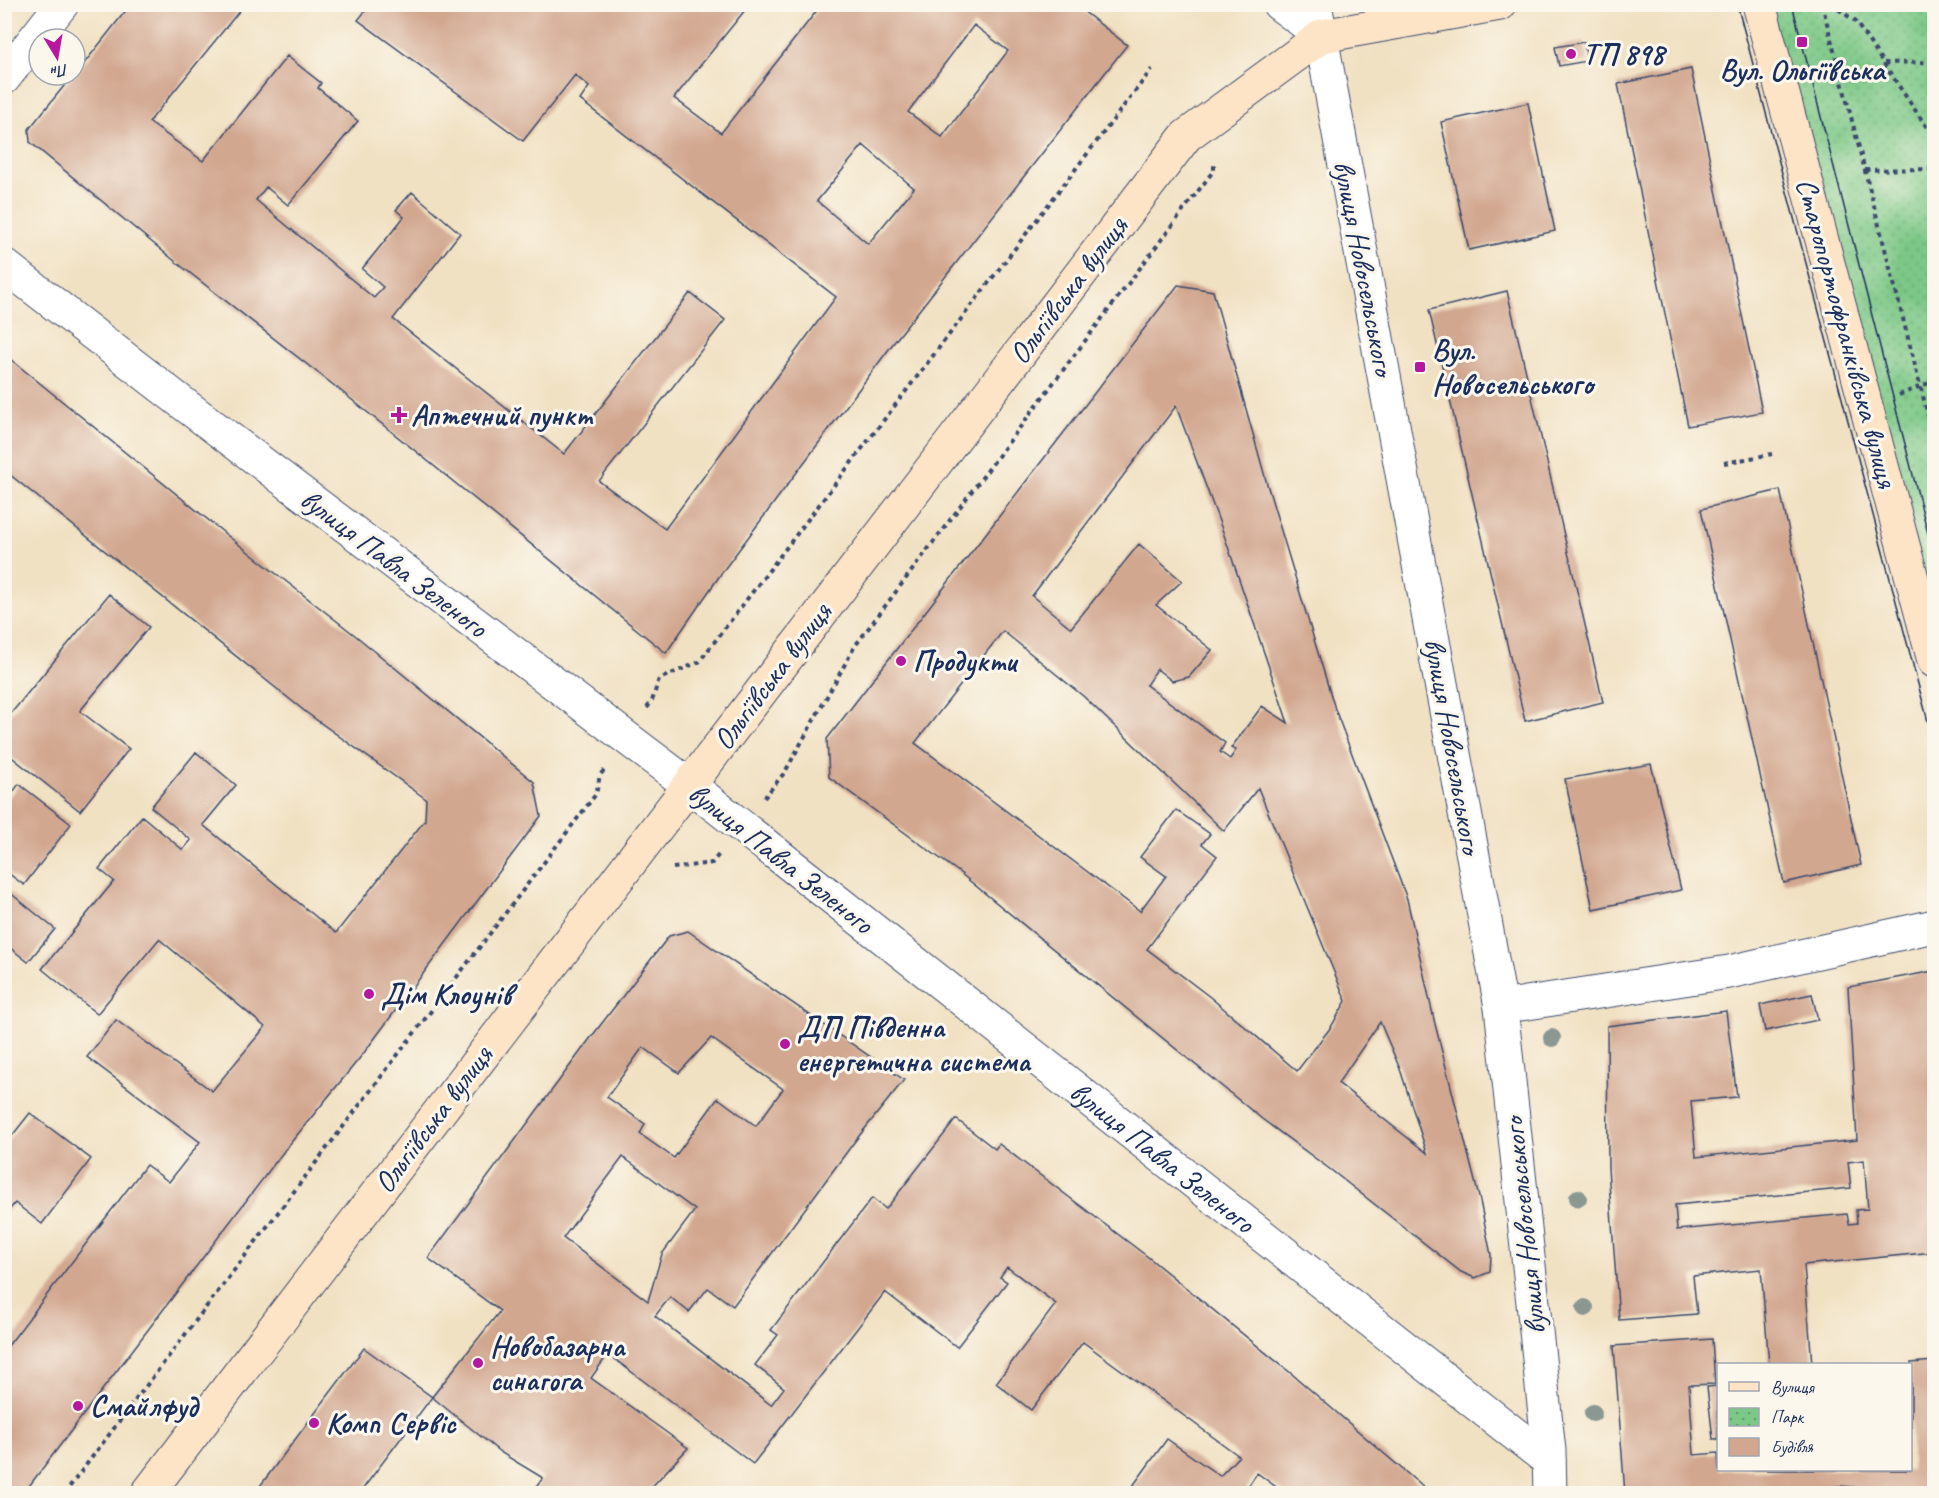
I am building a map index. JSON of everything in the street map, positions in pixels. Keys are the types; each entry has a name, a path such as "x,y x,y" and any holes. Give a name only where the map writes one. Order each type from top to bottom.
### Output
{"street":[{"path":"4,78 62,4"},
{"path":"1279,4 1322,36"},
{"name":"вулиця Новосельського","path":"1315,4 1501,1007 1549,1461 1550,1494"},
{"name":"Ольгіївська вулиця","path":"147,1494 1186,136 1322,36 1500,4"},
{"name":"Старопортофранківська вулиця","path":"1759,4 1935,662"},
{"name":"вулиця Павла Зеленого","path":"4,265 189,408 689,785 1549,1461"},
{"path":"1501,1007 1739,970 1935,926"}],"path":[{"path":"1822,4 1935,439"},
{"path":"1831,4 1855,21 1935,138"},
{"path":"1884,63 1935,63"},
{"path":"64,1494 596,794 600,775 652,701 659,679 699,662 1152,69"},
{"path":"1865,170 1935,169"},
{"path":"1724,464 1772,454"}],"green space":[{"path":"1759,5 1934,5 1934,661"}],"building":[{"path":"131,4 245,4 149,122 203,161 287,56 321,83 318,88 358,121 288,205 266,187 256,200 374,298 383,287 362,269 404,217 396,210 412,192 460,233 393,319 564,454 690,293 725,320 599,481 665,529 836,297 580,100 589,87 575,75 523,141 358,20 371,4 750,4 674,98 721,133 822,4 1074,4 1127,45 895,341 723,571 666,653 336,387 176,262 30,142 29,129 63,87 87,87 87,60","holes":["974,25 1008,51 942,137 908,112","863,145 914,188 868,244 817,201"]},
{"name":"ТП 898","path":"1584,42 1587,61 1559,66 1555,47"},
{"path":"1691,69 1762,412 1688,426 1618,84"},
{"path":"1528,103 1555,231 1469,250 1441,122"},
{"path":"1178,285 1213,291 1267,484 1335,709 1407,899 1435,1024 1480,1201 1491,1255 1490,1272 1475,1278 1461,1272 1262,1119 960,873 829,777 827,739","holes":["1176,406 1223,532 1288,723 1262,706 1231,748 1236,750 1230,759 1220,752 1225,743 1146,685 1157,669 1172,681 1189,677 1212,650 1156,605 1182,581 1139,544 1071,628 1032,596","1003,631 1083,696 1224,831 1258,788 1346,1001 1331,1027 1297,1071 1210,997 1147,949 1217,856 1202,844 1210,834 1176,810 1140,857 1166,876 1140,911 915,743","1380,1022 1400,1069 1427,1153 1338,1083"]},
{"path":"1507,291 1603,702 1525,721 1429,310"},
{"path":"4,354 534,782 541,816 363,1054 284,1151 23,1494 4,1494 4,1351 146,1165 169,1182 200,1142 87,1057 116,1020 212,1091 265,1027 159,939 97,1014 42,969 114,881 99,869 142,816 183,850 191,840 151,807 196,752 236,785 203,825 336,933 425,820 426,799 307,713 4,470"},
{"path":"1780,490 1861,865 1784,883 1701,509"},
{"path":"109,594 149,627 80,711 129,749 80,811 4,751 4,722"},
{"path":"1651,764 1681,890 1593,909 1565,779"},
{"path":"19,784 71,824 24,885 4,870 4,804"},
{"path":"4,888 55,929 28,962 4,943"},
{"path":"688,931 904,1080 855,1141 733,1306 708,1288 689,1312 670,1297 655,1316 771,1405 784,1388 755,1365 778,1335 771,1330 872,1198 886,1209 956,1119 995,1149 999,1144 1148,1257 1292,1374 1431,1494 1286,1494 1257,1473 1243,1494 1127,1494 1167,1439 1220,1476 1239,1456 1083,1342 1031,1410 996,1383 1056,1304 1007,1267 1000,1277 1007,1282 957,1347 885,1292 753,1464 608,1354 591,1378 688,1448 645,1494 531,1494 543,1478 500,1452 432,1397 500,1311 428,1258 669,936","holes":["711,1038 783,1089 756,1126 718,1098 674,1158 640,1134 645,1124 607,1097 643,1047 679,1073","623,1157 695,1210 662,1254 648,1301 563,1238"]},
{"path":"1934,971 1934,1252 1804,1265 1812,1363 1769,1363 1761,1269 1693,1276 1697,1314 1619,1320 1608,1168 1607,1026 1726,1011 1737,1097 1691,1101 1696,1157 1857,1140 1848,987","holes":["1864,1160 1868,1209 1856,1210 1857,1223 1849,1224 1847,1214 1677,1230 1675,1205 1851,1188 1848,1162"]},
{"path":"1812,994 1818,1020 1765,1031 1760,1005"},
{"path":"30,1113 91,1159 42,1224 15,1203 4,1216 4,1146"},
{"path":"1712,1339 1715,1384 1689,1385 1694,1455 1717,1453 1717,1471 1912,1471 1911,1363 1934,1361 1933,1494 1854,1494 1854,1487 1839,1486 1777,1494 1625,1494 1614,1346"},
{"path":"364,1348 432,1397 359,1494 254,1494"},
{"path":"1717,1386 1717,1439 1713,1439 1707,1387"}],"tram line":[{"path":"1737,4 1934,744"},
{"path":"1792,4 1934,557"}],"place":[{"name":"Вул. Ольгіївська","path":"1802,42"},
{"name":"ТП 898","path":"1571,54"},
{"name":"Вул. Новосельського","path":"1420,367"},
{"name":"Аптечний пункт","path":"399,415"},
{"name":"Продукти","path":"901,661"},
{"name":"Дім Клоунів","path":"369,994"},
{"name":"ДП Південна енергетична система","path":"785,1044"},
{"name":"Новобазарна синагога","path":"478,1363"},
{"name":"Смайлфуд","path":"78,1406"},
{"name":"Комп Сервіс","path":"314,1423"}]}
